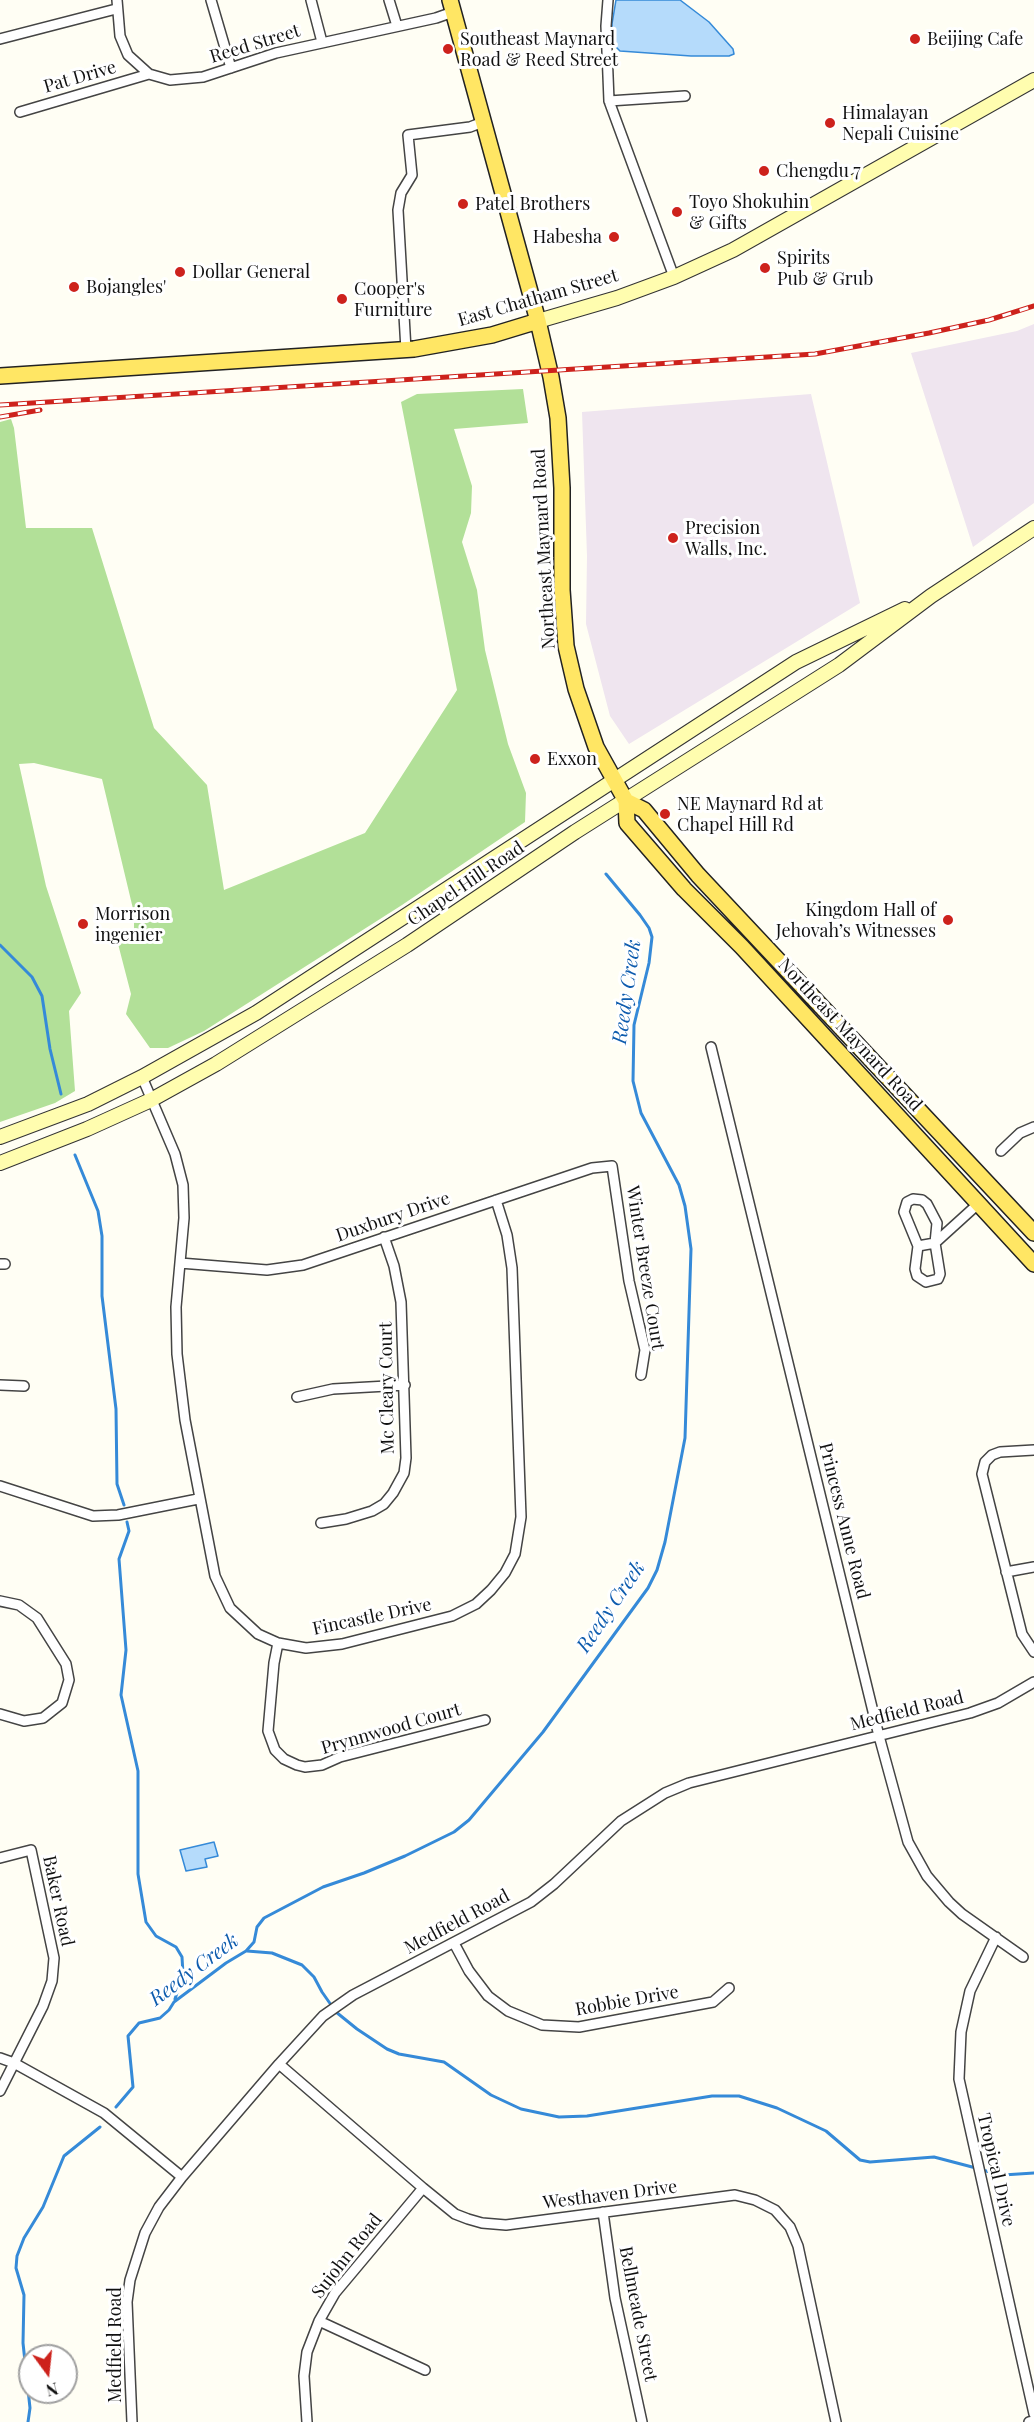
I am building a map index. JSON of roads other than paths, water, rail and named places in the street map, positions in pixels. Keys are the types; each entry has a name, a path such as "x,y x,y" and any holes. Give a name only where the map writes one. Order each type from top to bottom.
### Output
{"main road":[{"name":"Northeast Maynard Road","path":"452,6 538,321 558,418 566,646 576,689 596,747 626,801 627,823 671,875 868,1082 1034,1264"},
{"name":"East Chatham Street","path":"0,376 406,350 492,334 568,314 674,277 733,249 783,223 1034,80"},
{"name":"Chapel Hill Road","path":"0,1163 80,1132 151,1100 274,1029 839,664 932,596 1034,528"},
{"name":"Chapel Hill Road","path":"0,1137 79,1108 142,1077 256,1013 796,662 932,596"},
{"name":"Northeast Maynard Road","path":"626,801 644,810 705,883 1034,1233"}],"street":[{"path":"211,0 231,68"},
{"path":"311,0 322,42"},
{"path":"389,0 397,26"},
{"path":"608,0 606,26 609,101 674,277"},
{"path":"0,39 116,5 123,46 133,61 149,74"},
{"name":"Reed Street","path":"149,74 170,80 192,80 276,53 436,18 452,6"},
{"name":"Pat Drive","path":"20,112 149,74"},
{"path":"609,101 685,96"},
{"path":"406,350 398,210 401,193 412,175 408,135 470,127 483,122"},
{"path":"1008,546 1034,537"},
{"name":"Princess Anne Road","path":"711,1047 879,1736 908,1842 918,1861 949,1902 1023,1957"},
{"name":"Fincastle Drive","path":"142,1077 175,1154 183,1185 184,1218 176,1307 177,1354 181,1398 214,1576 230,1608 245,1624 258,1634 278,1643 306,1647 342,1644 452,1616 476,1604 491,1590 505,1573 515,1554 521,1517 512,1269 507,1235 496,1200"},
{"path":"1002,1151 1020,1133 1034,1127"},
{"name":"Duxbury Drive","path":"180,1263 258,1270 303,1265 592,1168 612,1166"},
{"name":"Winter Breeze Court","path":"612,1166 629,1281 645,1350 641,1376"},
{"path":"913,1199 922,1200 927,1204 937,1223 935,1243 940,1268 938,1279 926,1282 917,1276 915,1269 918,1246 904,1212 907,1202 913,1199"},
{"path":"918,1246 935,1243 978,1204"},
{"name":"Mc Cleary Court","path":"321,1523 346,1519 372,1511 384,1503 400,1483 404,1473 406,1458 405,1386 399,1286 384,1237"},
{"path":"0,1385 24,1386"},
{"path":"297,1396 333,1389 405,1386"},
{"path":"1034,1450 1000,1452 988,1458 982,1467 983,1482 1022,1634 1034,1652"},
{"path":"0,1486 93,1516 127,1514 198,1499"},
{"path":"1006,1572 1034,1567"},
{"path":"0,1600 19,1605 37,1618 66,1664 69,1680 62,1703 43,1718 24,1721 0,1714"},
{"name":"Prynnwood Court","path":"278,1643 272,1673 268,1731 275,1750 284,1759 297,1765 305,1767 322,1765 340,1757 485,1720"},
{"name":"Medfield Road","path":"132,2422 127,2302 130,2280 139,2248 152,2220 182,2177 279,2064 311,2028 337,2005 536,1898 621,1821 665,1793 689,1783 970,1713 998,1703 1034,1682"},
{"name":"Baker Road","path":"0,1858 31,1850 52,1944 53,1969 43,2006 0,2091"},
{"name":"Tropical Drive","path":"996,1937 983,1961 967,2001 961,2032 959,2079 1034,2414"},
{"name":"Robbie Drive","path":"454,1943 469,1971 488,1996 508,2011 542,2025 579,2027 713,2002 729,1988"},
{"path":"0,2058 14,2063 104,2113 182,2177"},
{"name":"Westhaven Drive","path":"279,2064 455,2214 489,2224 506,2225 735,2195 755,2200 775,2210 790,2227 798,2246 836,2422"},
{"name":"Sujohn Road","path":"307,2422 304,2376 307,2352 319,2321 335,2293 423,2187"},
{"name":"Bellmeade Street","path":"603,2212 615,2298 642,2422"},
{"path":"319,2321 425,2370"},
{"path":"1029,2422 1034,2421"}],"water":[{"path":"616,0 680,0 709,22 733,49 734,54 691,56 620,51 613,44 612,24"},
{"path":"214,1842 218,1856 205,1859 207,1867 186,1871 180,1850"}],"waterway":[{"name":"Reedy Creek","path":"116,2107 133,2087 128,2036 139,2023 160,2018 174,2002 246,1951 254,1942 257,1927 264,1918 323,1887 405,1856 454,1832 469,1820 543,1732 648,1588 657,1570 665,1542 685,1438 691,1249 685,1206 679,1185 641,1113 633,1081 634,1025 649,963 652,937 640,915 606,874"},
{"path":"0,945 32,977 42,996 50,1049 61,1094"},
{"path":"75,1155 98,1211 102,1236 102,1296 116,1409 117,1484 124,1505"},
{"path":"127,1522 129,1531 119,1559 126,1650 121,1695 138,1771 138,1874 146,1922 156,1936 176,1947 182,1957 183,1974 175,1999"},
{"path":"247,1951 272,1953 302,1965 314,1977 336,2012 387,2049 399,2054 444,2062 491,2095 521,2109 559,2117 587,2116 712,2096 739,2096 777,2108 826,2131 860,2160 870,2162 934,2157 976,2168"},
{"name":"Reedy Creek","path":"28,2422 30,2408 23,2343 24,2295 16,2268 17,2256 24,2238 43,2207 64,2156 100,2127"},
{"path":"982,2170 1003,2175 1034,2173"}],"railway":[{"path":"0,405 815,354 989,320 1034,306"},
{"path":"0,417 40,410"}],"place":[{"name":"Beijing Cafe","path":"915,39"},
{"name":"Southeast Maynard Road & Reed Street","path":"448,49"},
{"name":"Himalayan Nepali Cuisine","path":"830,123"},
{"name":"Chengdu 7","path":"764,171"},
{"name":"Patel Brothers","path":"463,204"},
{"name":"Toyo Shokuhin & Gifts","path":"677,212"},
{"name":"Habesha","path":"614,237"},
{"name":"Spirits Pub & Grub","path":"765,268"},
{"name":"Dollar General","path":"180,272"},
{"name":"Bojangles'","path":"74,287"},
{"name":"Cooper's Furniture","path":"342,299"},
{"name":"Precision Walls, Inc.","path":"673,538"},
{"name":"Exxon","path":"535,759"},
{"name":"NE Maynard Rd at Chapel Hill Rd","path":"665,814"},
{"name":"Kingdom Hall of Jehovah’s Witnesses","path":"948,920"},
{"name":"Morrison ingenier","path":"83,924"}]}
